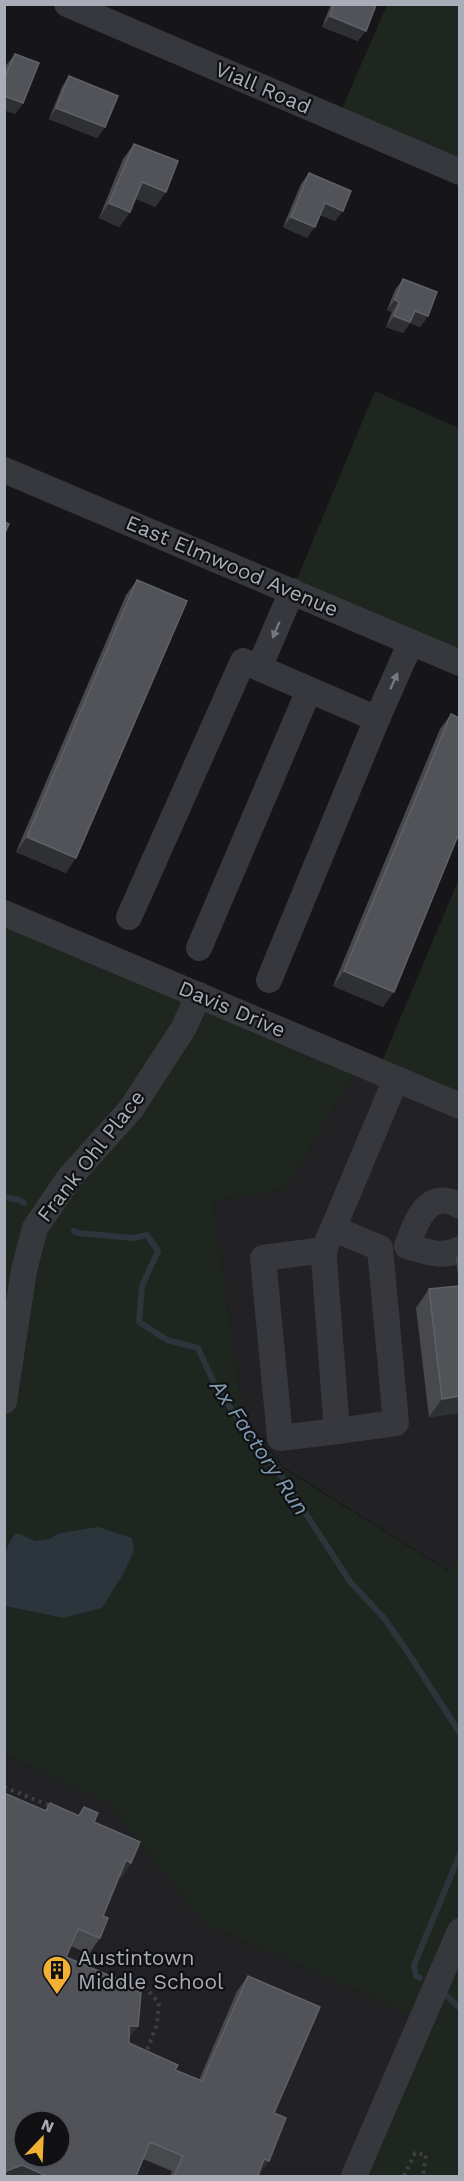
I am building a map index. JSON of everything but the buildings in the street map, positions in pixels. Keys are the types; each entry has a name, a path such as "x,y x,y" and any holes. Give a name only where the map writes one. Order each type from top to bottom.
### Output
{"street":[{"name":"Viall Road","path":"67,4 459,172"},
{"name":"East Elmwood Avenue","path":"4,470 459,663"},
{"path":"259,668 292,591"},
{"path":"269,980 411,642"},
{"path":"129,917 243,661 377,719"},
{"path":"199,948 309,690"},
{"name":"Davis Drive","path":"4,913 459,1106"},
{"name":"Frank Ohl Place","path":"4,1401 24,1270 35,1228 69,1178 131,1109 183,1029 199,995"},
{"path":"337,1431 329,1240 396,1079"},
{"path":"407,1246 424,1208 437,1201 451,1202 459,1206"},
{"path":"380,1248 396,1423 280,1438 263,1257 329,1240 380,1248 407,1246 436,1254 450,1254 459,1250"},
{"path":"354,2176 459,1931"}],"path":[{"path":"4,1786 55,1808"},
{"path":"114,1982 120,1979 144,1986 159,2002 154,2034 146,2053 138,2055"},
{"path":"404,2176 415,2153 426,2155 423,2176"}],"shaded area":[{"path":"387,5 459,5 459,172 337,120"},
{"path":"375,391 459,428 459,663 292,591"},
{"path":"459,881 459,1106 378,1071"},
{"path":"5,913 360,1064 285,1190 213,1201 243,1414 283,1468 448,1571 459,1558 459,2176 354,2176 422,2019 204,1924 109,1804 5,1755 5,1606 63,1618 60,1533 49,1539 5,1550"},
{"path":"360,1064 459,1106 460,1558 449,1571 283,1467 243,1414 213,1201 285,1190"},
{"path":"98,1527 132,1538 134,1551 102,1608 63,1618 5,1606 5,1556 17,1533 35,1541 49,1539 60,1533"},
{"path":"5,1755 109,1804 204,1924 422,2019 354,2176 5,2176"}],"waterway":[{"name":"Ax Factory Run","path":"4,1197 24,1203"},
{"name":"Ax Factory Run","path":"74,1231 133,1238 147,1235 158,1251 142,1286 139,1322 167,1340 198,1348 214,1383 242,1425 284,1480 351,1583 384,1618 460,1733"},
{"name":"Ax Factory Run","path":"420,1978 416,1976 414,1965 460,1854"},
{"name":"Ax Factory Run","path":"447,1996 460,2008"}],"place":[{"name":"Austintown Middle School","path":"57,1996"}]}
